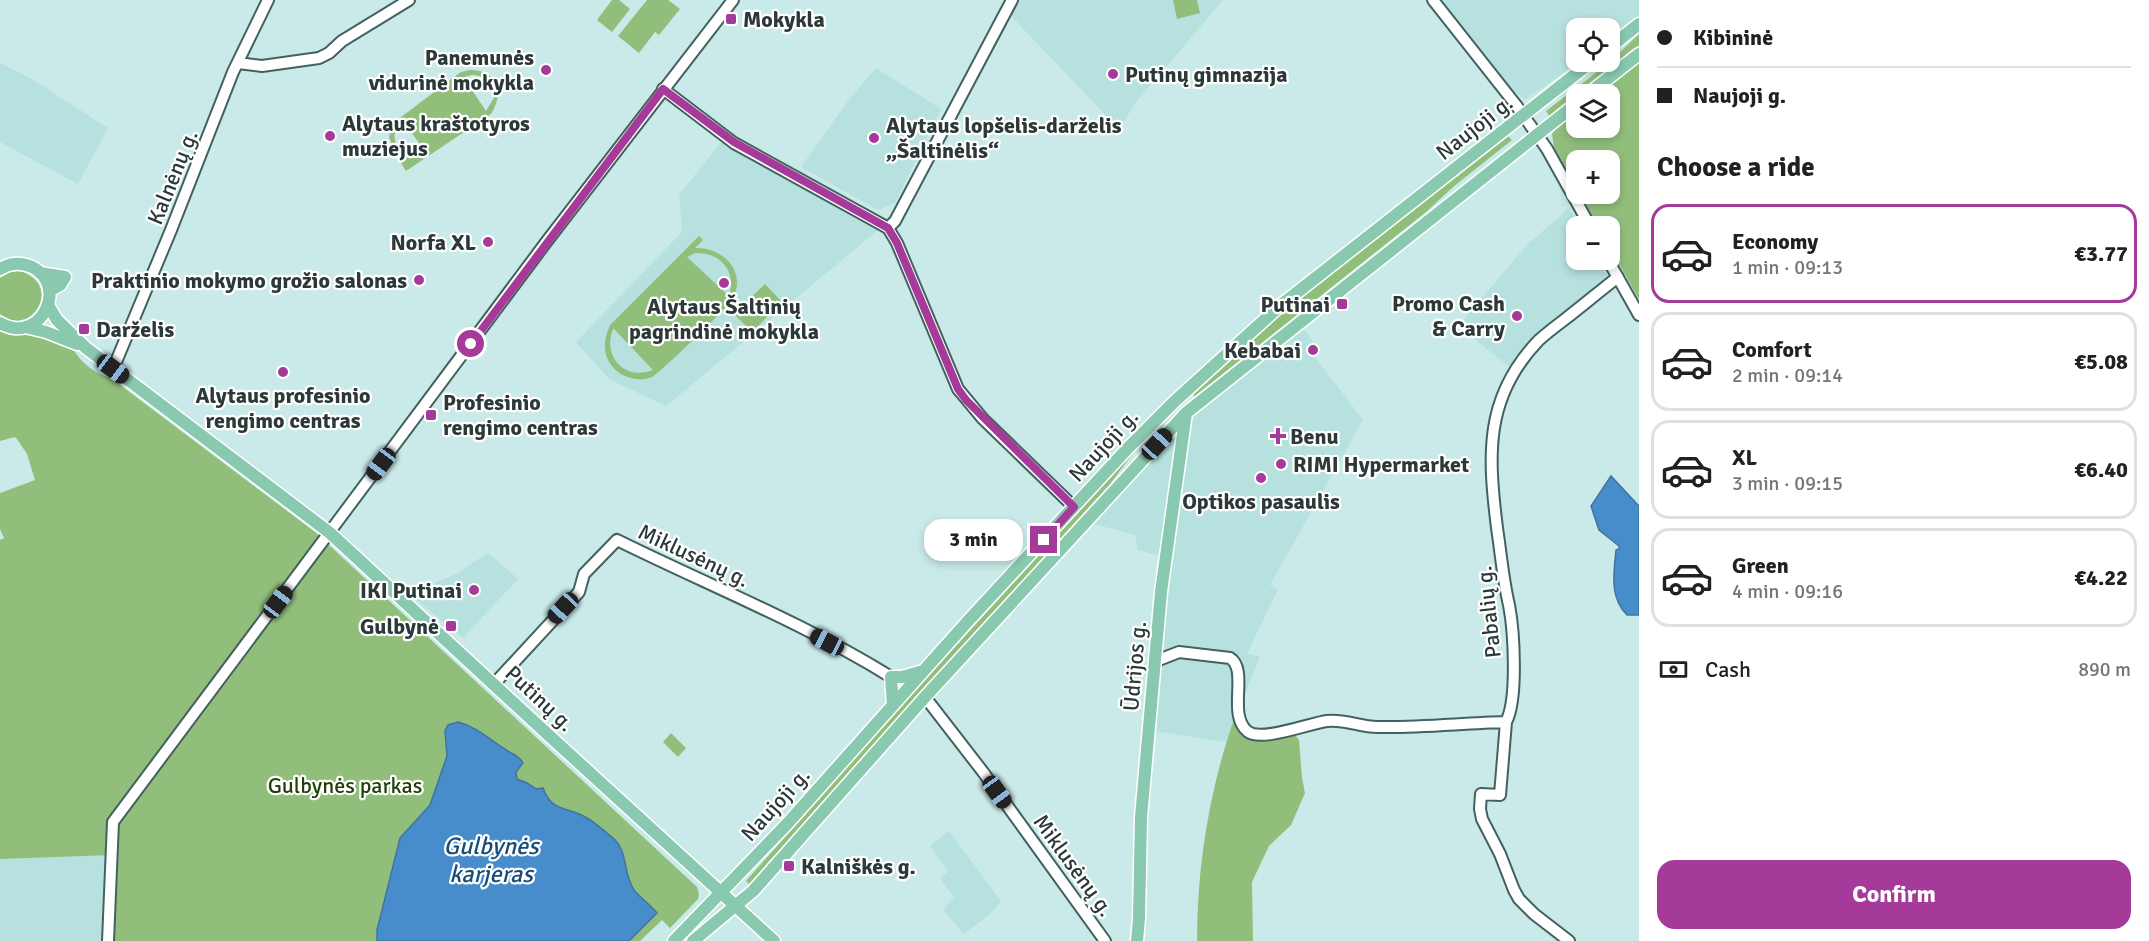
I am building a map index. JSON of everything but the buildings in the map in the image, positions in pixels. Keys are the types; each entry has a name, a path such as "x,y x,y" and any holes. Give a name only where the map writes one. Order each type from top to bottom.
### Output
{"main road":[{"path":"1620,39 1639,24"},
{"path":"1601,84 1639,54"},
{"name":"Naujoji g.","path":"675,941 722,893 1128,448 1175,401 1281,305 1579,72"},
{"name":"Naujoji g.","path":"693,941 753,891 925,697 1186,413 1566,112"},
{"path":"0,262 29,266 40,273 65,277 60,285 49,291"},
{"path":"0,269 15,264"},
{"path":"25,327 39,320 48,305 49,291 40,273"},
{"name":"Putinų g.","path":"48,305 57,320 86,348 330,533 722,893"},
{"name":"Putinų g.","path":"0,323 10,327 25,327 46,332 86,348"},
{"path":"1175,401 1186,413"},
{"name":"Ūdrijos g.","path":"1137,941 1141,817 1163,575 1186,413"},
{"path":"893,705 891,677 902,677 923,671"},
{"path":"722,893 774,941"}],"street":[{"name":"Kalnėnų g.","path":"113,369 238,63 268,0"},
{"path":"238,63 262,66 320,58 342,41 409,0"},
{"path":"108,941 113,822 547,241 733,0"},
{"path":"888,228 895,221 1012,0"},
{"path":"1433,0 1537,135 1584,216"},
{"path":"663,89 734,142 888,228 897,243 958,389 983,419 1074,507"},
{"path":"1614,270 1639,315"},
{"name":"Pabalių g.","path":"1569,941 1534,914 1520,899 1482,819 1480,809 1481,794 1500,795 1506,722 1510,714 1514,639 1491,476 1493,430 1497,413 1517,367 1540,339 1618,277"},
{"name":"Miklusėnų g.","path":"494,684 579,592 584,574 617,540 790,623 867,662 891,677"},
{"path":"1156,661 1179,652 1230,658 1235,661 1238,667 1240,715 1246,730 1251,734 1280,732 1329,721 1378,727 1506,722"},
{"name":"Miklusėnų g.","path":"925,697 983,772 1105,941"}],"shaded area":[{"name":"Putinų gimnazija","path":"1019,0 1223,0 1136,102 1119,129 1011,16"},
{"path":"1439,0 1639,0 1639,16 1620,31 1620,18 1566,18 1566,71 1526,99 1516,94"},
{"path":"0,63 30,78 108,128 78,184 0,142"},
{"name":"Alytaus lopšelis-darželis „Šaltinėlis“","path":"876,68 941,109 895,203 878,210 801,167 848,101"},
{"name":"Alytaus Šaltinių pagrindinė mokykla","path":"721,142 877,231 666,406 609,379 576,342 682,232 679,195"},
{"path":"1569,208 1574,216 1566,216 1566,270 1604,270 1608,277 1524,349 1510,367 1458,326 1527,245"},
{"path":"1302,327 1321,352 1315,357 1363,420 1270,585 1278,589 1247,654 1260,656 1226,742 1154,731 1169,559 1192,416"},
{"path":"1173,437 1177,441 1160,556 1138,550 1135,535 1090,523"},
{"path":"488,553 518,579 463,638 409,594 456,574"},
{"path":"949,831 1001,901 990,914 964,934 943,910 954,897 940,878 948,872 930,846"},
{"path":"114,855 111,941 0,941 0,859"}],"green space":[{"path":"612,0 619,0 630,9 612,32 597,20"},
{"path":"647,0 668,0 680,9 659,35 655,32 639,53 618,36"},
{"path":"1173,0 1197,0 1200,13 1177,19"},
{"path":"1639,34 1639,45 1620,60 1620,52"},
{"path":"1639,62 1639,300 1620,265 1620,216 1592,216 1586,204 1620,204 1620,150 1566,150 1566,169 1554,147 1552,134 1566,119 1566,138 1620,138 1620,84 1610,84"},
{"path":"480,71 493,78 498,90 498,98 491,114 406,171 389,137 393,123 461,72","holes":["471,75 485,78 493,88 494,98 486,111 464,78","403,120 425,152 425,153 409,155 398,147 395,134"]},
{"path":"1597,72 1605,72 1590,84 1581,84"},
{"path":"1566,96 1566,103 1549,116 1546,111"},
{"path":"1507,135 1512,140 1453,187 1426,212 1195,396 1193,395 1283,312"},
{"path":"699,236 703,240 695,248 715,252 730,263 735,271 736,290 732,300 652,377 630,378 619,373 611,365 606,355 605,345 610,325","holes":["695,253 712,256 725,265 731,279 729,296 687,257","614,329 653,370 643,373 633,372 618,364 611,349 610,339"]},
{"path":"20,271 33,278 40,287 41,298 31,316 22,320 11,320 0,314 0,278 10,272"},
{"path":"765,284 782,302 752,332 734,314"},
{"name":"Gulbynės parkas","path":"0,327 53,337 68,345 89,367 111,378 315,532 697,887 698,899 670,928 662,920 640,941 111,941 113,855 0,859 0,540 4,538 0,529 0,493 35,480 27,454 17,439 15,437 0,441"},
{"path":"1137,448 1110,484 749,884 746,881 910,696"},
{"path":"1233,722 1239,732 1249,736 1295,735 1299,740 1305,793 1291,825 1269,846 1252,882 1253,941 1197,941 1199,885 1206,830 1217,775"},
{"path":"671,733 686,748 678,757 663,742"}],"water":[{"path":"1611,476 1639,506 1639,615 1627,615 1617,600 1614,576 1616,550 1619,546 1599,530 1591,506"},
{"name":"Gulbynės karjeras","path":"458,722 478,731 520,759 523,763 516,772 517,779 536,789 543,788 551,802 587,818 618,843 634,890 657,913 629,941 377,941 377,930 400,838 430,805 447,756 445,731 448,725"}],"place":[{"name":"Mokykla","path":"731,19"},
{"name":"Panemunės vidurinė mokykla","path":"546,70"},
{"name":"Putinų gimnazija","path":"1113,74"},
{"name":"Alytaus kraštotyros muziejus","path":"330,136"},
{"name":"Alytaus lopšelis-darželis „Šaltinėlis“","path":"874,138"},
{"name":"Norfa XL","path":"488,242"},
{"name":"Praktinio mokymo grožio salonas","path":"419,280"},
{"name":"Alytaus Šaltinių pagrindinė mokykla","path":"724,283"},
{"name":"Putinai","path":"1342,304"},
{"name":"Promo Cash & Carry","path":"1517,316"},
{"name":"Darželis","path":"84,329"},
{"name":"Kebabai","path":"1313,350"},
{"name":"Alytaus profesinio rengimo centras","path":"283,372"},
{"name":"Profesinio rengimo centras","path":"431,415"},
{"name":"Benu","path":"1278,436"},
{"name":"RIMI Hypermarket","path":"1281,464"},
{"name":"Optikos pasaulis","path":"1261,478"},
{"name":"IKI Putinai","path":"474,590"},
{"name":"Gulbynė","path":"451,626"},
{"name":"Kalniškės g.","path":"789,866"}],"route":[{"path":"471,344 663,89 734,142 888,228 897,243 958,389 983,419 1074,507 1044,540"}]}
